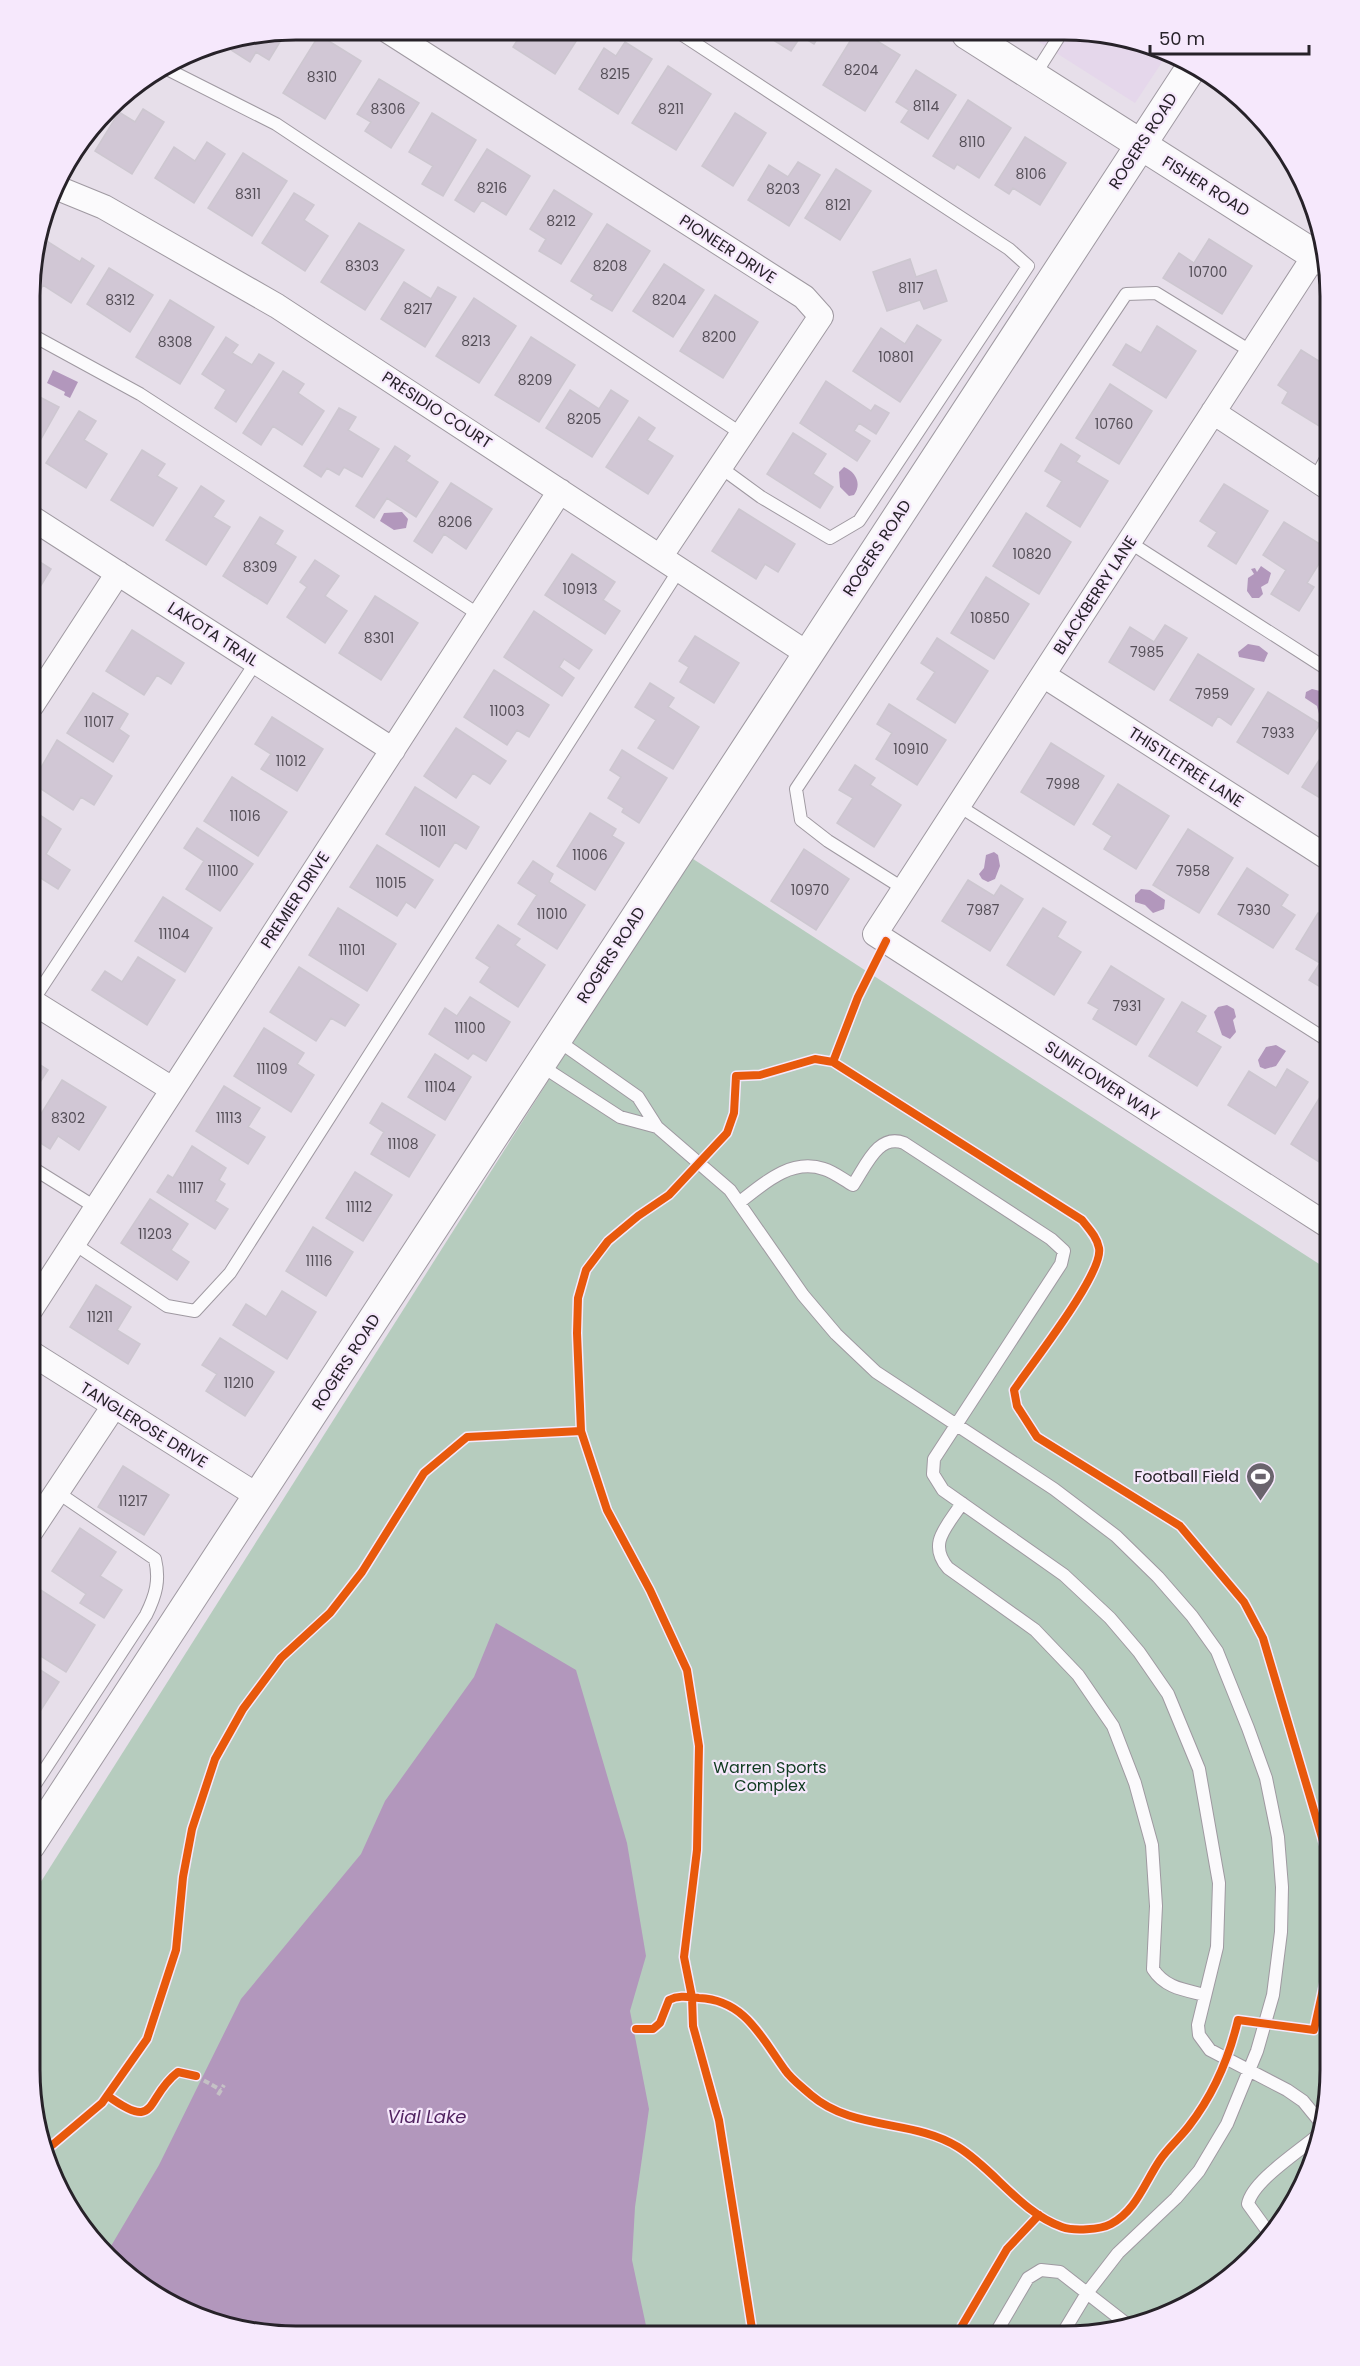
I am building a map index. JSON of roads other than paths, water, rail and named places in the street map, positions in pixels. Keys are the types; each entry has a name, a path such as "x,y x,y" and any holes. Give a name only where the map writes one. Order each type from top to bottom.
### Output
{"street":[{"name":"PIONEER DRIVE","path":"419,40 804,297 820,316 720,467 670,563"},
{"name":"FISHER ROAD","path":"976,40 1316,256"},
{"name":"ROGERS ROAD","path":"40,1830 1188,73"},
{"name":"PRESIDIO COURT","path":"64,190 104,207 278,306 808,654"},
{"name":"BLACKBERRY LANE","path":"875,934 1252,352 1317,261"},
{"path":"1213,412 1320,482"},
{"name":"PREMIER DRIVE","path":"40,1295 560,491"},
{"name":"LAKOTA TRAIL","path":"40,523 393,750"},
{"path":"40,693 117,573"},
{"name":"THISTLETREE LANE","path":"1043,675 1320,853"},
{"name":"SUNFLOWER WAY","path":"875,934 1320,1221"},
{"path":"40,1007 172,1089"},
{"name":"TANGLEROSE DRIVE","path":"40,1359 258,1496"},
{"path":"40,1516 114,1406"}],"lane":[{"path":"690,40 1009,249 1028,266 859,521 830,538 761,497 720,467"},
{"path":"1033,77 1057,40"},
{"path":"172,73 276,124 742,434"},
{"path":"904,889 828,841 801,820 796,789 1126,294 1156,293 1252,352"},
{"path":"40,339 140,394 481,616"},
{"path":"1130,542 1320,665"},
{"path":"73,1243 167,1306 176,1308 195,1311 230,1273 670,563"},
{"path":"40,990 256,662"},
{"path":"958,806 1320,1036"},
{"path":"556,1040 638,1096 657,1127 702,1163 740,1202 803,1295 836,1334 876,1372 1054,1490 1116,1536 1192,1616 1217,1651 1266,1778 1278,1837 1282,1887 1281,1932 1273,1995 1251,2071 1227,2124 1199,2171 1176,2198 1118,2253 1087,2293 1067,2326"},
{"path":"539,1065 620,1117 657,1127"},
{"path":"740,1202 775,1174 799,1166 824,1168 853,1185 883,1142 893,1139 904,1143 1051,1239 1064,1251 1061,1264 934,1458 933,1474 943,1490 1064,1575 1125,1635 1168,1694 1199,1769 1219,1883 1217,1947 1198,2025 1199,2035 1210,2050 1303,2101 1315,2116"},
{"path":"40,1173 95,1207"},
{"path":"40,1777 146,1615 155,1596 159,1576 155,1559 57,1492"},
{"path":"962,1503 938,1540 939,1557 948,1568 1035,1630 1078,1675 1105,1710 1135,1783 1152,1845 1156,1906 1153,1969 1158,1977 1174,1988 1205,1995"},
{"path":"1265,2227 1248,2204 1248,2200 1267,2177 1309,2142"},
{"path":"1000,2326 1032,2274 1041,2270 1060,2272 1121,2319"}],"water":[{"path":"53,370 78,382 70,398 64,395 65,392 47,383"},
{"path":"844,467 855,475 858,483 854,495 849,496 840,487 839,472"},
{"path":"402,512 408,519 406,528 394,530 380,521 384,513"},
{"path":"1261,566 1271,573 1268,583 1261,587 1263,594 1259,598 1252,598 1247,591 1248,578 1254,574 1251,569 1255,568 1257,572"},
{"path":"1248,644 1259,646 1268,653 1264,662 1239,657 1238,652"},
{"path":"1312,689 1320,691 1320,714 1317,706 1305,698 1306,692"},
{"path":"994,852 998,855 1000,866 995,879 988,882 979,874 984,868 986,855"},
{"path":"1141,889 1150,890 1165,900 1164,909 1153,913 1145,905 1135,902 1135,895"},
{"path":"1227,1005 1234,1009 1236,1017 1233,1020 1236,1032 1230,1039 1222,1035 1214,1012 1218,1007"},
{"path":"1276,1045 1286,1051 1276,1066 1265,1069 1260,1067 1258,1060 1266,1047"},
{"name":"Vial Lake","path":"496,1623 576,1670 627,1843 646,1956 630,2011 649,2109 635,2207 632,2260 646,2326 296,2326 246,2321 198,2306 154,2282 111,2246 159,2165 241,1999 361,1854 385,1801 474,1677"}],"place":[{"name":"Football Field","path":"1260,1502"}],"park label":[{"name":"Warren Sports Complex","path":"770,1776"}]}
